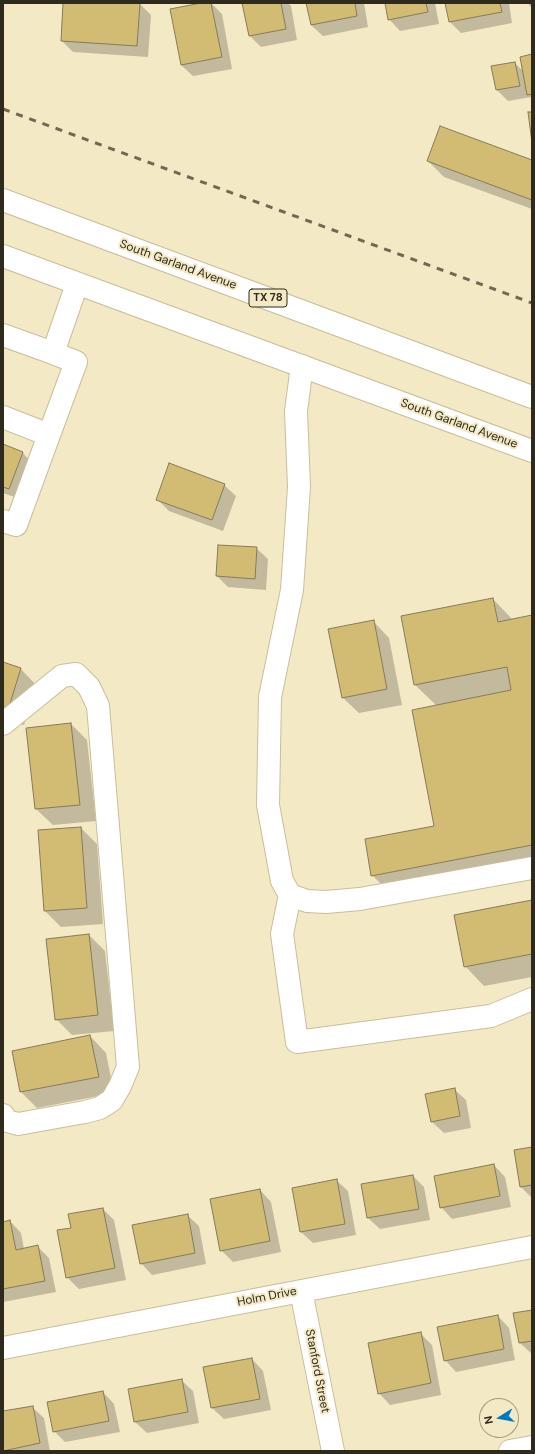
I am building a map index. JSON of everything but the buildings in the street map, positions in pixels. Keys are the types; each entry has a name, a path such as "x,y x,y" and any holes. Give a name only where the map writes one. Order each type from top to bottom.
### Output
{"street":[{"name":"South Garland Avenue","path":"3,200 532,397"},
{"name":"South Garland Avenue","path":"4,261 77,284 532,451"},
{"path":"53,353 77,284"},
{"path":"3,336 76,362 16,525 3,520"},
{"path":"302,366 296,411 299,488 292,590 270,697 268,804 282,881 290,895 307,901 326,902 360,898 532,868"},
{"path":"3,417 50,435"},
{"path":"3,724 62,676 76,674 89,687 98,706 128,1067 112,1100 100,1108 85,1112 8,1122"},
{"path":"290,895 282,934 297,1042 491,1016 532,999"},
{"name":"Holm Drive","path":"3,1348 532,1247"},
{"name":"Stanford Street","path":"301,1291 332,1451"},
{"path":"510,1451 532,1447"}],"railway":[{"path":"3,109 532,303"}]}
